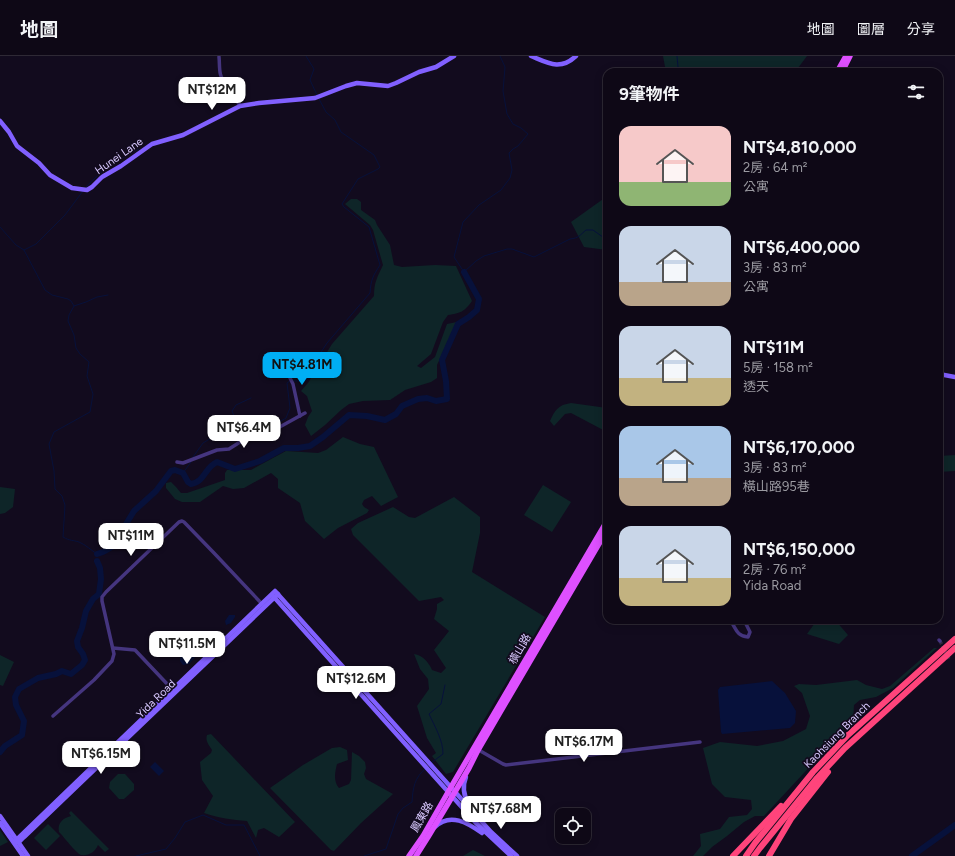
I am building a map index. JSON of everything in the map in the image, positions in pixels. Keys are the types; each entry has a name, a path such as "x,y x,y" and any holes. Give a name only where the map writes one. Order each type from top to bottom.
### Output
{"highway":[{"name":"Kaohsiung Branch","path":"746,856 813,772 848,735 955,639"},
{"name":"Kaohsiung Branch","path":"754,856 818,778 846,748 955,648"},
{"path":"769,856 791,819 846,748"},
{"path":"733,856 823,762"}],"main road":[{"path":"839,68 846,56"},
{"path":"844,68 850,56"},
{"name":"橫山路","path":"451,792 603,528"},
{"name":"橫山路","path":"451,792 469,768 476,749 603,537"},
{"name":"鳳東路","path":"416,856 428,837 451,792"},
{"name":"鳳東路","path":"409,856 451,792"}],"street":[{"name":"Hunei Lane","path":"0,121 9,132 17,146 39,163 50,175 72,188 87,190 102,177 152,144 183,135 240,106 315,98 357,83 388,86 419,72 436,67 454,56"},
{"path":"531,56 547,63 558,65 572,60 576,56"},
{"path":"219,57 220,75 223,81 226,82 240,106"},
{"path":"283,364 293,384 300,416"},
{"path":"943,375 955,377"},
{"path":"177,462 183,463 217,450 229,449 240,442 276,429 305,413"},
{"path":"53,716 94,680 112,661 114,654 102,597 180,521 184,522 263,606"},
{"name":"Yida Road","path":"17,841 173,690 275,596 451,792"},
{"name":"Yida Road","path":"17,841 172,696 263,606"},
{"path":"732,624 737,632 742,636 748,637 750,632 746,624"},
{"path":"113,648 135,650 173,690 172,696"},
{"path":"476,749 506,765 700,742"},
{"path":"469,768 464,779 463,791 466,800 475,814"},
{"path":"451,792 517,856"},
{"path":"451,792 476,823 511,856"},
{"path":"0,816 28,856"},
{"path":"428,837 436,826 445,821 453,820 464,822 490,837"},
{"path":"0,823 17,841 23,856"}],"green space":[{"path":"663,56 807,56 798,68 665,68"},
{"path":"351,199 357,199 361,202 361,210 375,220 390,245 394,265 402,267 435,265 456,266 472,301 467,308 462,311 456,314 448,315 443,322 431,354 417,366 421,368 435,357 447,324 457,322 437,365 437,378 431,382 405,390 390,400 363,401 349,404 311,436 305,425 312,411 307,396 301,391 308,383 332,344 374,296 375,283 383,265 373,230 370,225 345,204"},
{"path":"603,199 603,249 584,247 571,222"},
{"path":"571,403 603,407 603,430 571,413 565,414 554,426 550,421 555,411 563,405"},
{"path":"343,437 360,444 374,447 398,497 381,506 372,496 364,500 362,504 369,510 367,513 338,528 324,539 305,521 300,503 278,488 278,479 271,473 244,488 233,489 223,486 200,502 182,502 175,499 166,488 166,483 171,482 181,493 187,493 225,480 225,473 227,470 251,470 286,451 318,453 326,450"},
{"path":"955,455 955,471 943,472 943,456"},
{"path":"543,485 571,502 552,532 524,515"},
{"path":"0,487 15,489 13,507 5,513 0,514"},
{"path":"454,497 480,517 480,533 472,572 545,617 453,772 446,774 432,756 436,753 427,738 417,706 429,689 428,679 420,669 414,654 425,660 432,670 441,673 446,668 434,650 449,631 434,619 437,604 444,600 441,597 419,601 353,535 351,529 358,523 393,507 409,517 415,518"},
{"path":"814,624 838,624 848,635 839,644 807,634"},
{"path":"934,648 937,648 893,688 876,697 860,700 854,705 853,720 764,816 755,816 744,822 703,856 693,856 701,846 700,834 720,829 729,817 747,815 752,809 751,800 725,797 712,784 703,748 720,742 757,746 783,741 806,729 810,716 802,693 794,686 799,684 816,685 857,680 866,685 882,689 890,686"},
{"path":"0,655 14,662 3,686 0,685"},
{"path":"211,734 295,822 279,837 264,828 258,830 256,838 247,821 204,813 213,796 202,780 200,762 211,753 212,750 208,743 207,735"},
{"path":"340,747 347,750 348,760 337,764 335,779 339,788 349,784 351,780 352,752 365,762 366,768 364,774 366,779 393,794 361,823 334,851 331,850 270,788 303,765 332,748"},
{"path":"118,774 125,774 134,784 134,790 124,799 119,799 109,788 110,782"},
{"path":"71,811 109,849 105,852 98,845 93,852 87,855 81,855 76,851 59,832 60,824 65,818 71,816 69,813"},
{"path":"48,824 60,836 46,850 34,838"},
{"path":"0,830 8,842 0,846"},
{"path":"473,850 485,856 463,856"}],"shaded area":[{"path":"229,615 235,615 235,617 231,623 226,625 225,621"},
{"path":"192,646 197,648 198,654 189,664 183,665 180,658 182,655 184,657 191,650 190,648"},
{"path":"772,681 785,693 796,711 795,723 790,728 722,734 718,690 720,687"},
{"path":"155,762 164,771 159,776 150,767"}],"waterway":[{"path":"306,56 314,69 310,80 317,95"},
{"path":"500,56 505,67 503,91 507,114 513,124 528,134 518,146 509,153 512,170 510,178 501,190 479,205 463,222 454,257 464,272 484,256 507,249 512,249 534,257 581,235 586,230 593,230 603,237"},
{"path":"677,56 679,68"},
{"path":"293,381 305,381 308,379 308,372 327,343 370,293 373,278 380,265 369,227 342,204 358,179 380,167 374,155 341,132 335,120 326,112 319,99"},
{"path":"86,187 111,166 139,149"},
{"path":"24,250 36,244 65,215 83,191"},
{"path":"0,227 16,245 24,250 45,290 52,295 68,299 74,306 69,315 68,321 74,335 76,348 89,362 87,376 93,394 90,412 54,432 49,444 54,471 55,489 62,496 65,505 63,537 82,543 97,554"},
{"path":"97,554 112,547 134,511 156,491 171,471 175,470 183,473 188,482 191,484 196,483 202,478 209,468 217,462 235,469 260,461 284,448 310,446 349,415 367,416 385,420 396,414 402,406 418,399 427,398 436,401 447,399 446,381 442,360 458,324 477,310 479,299 464,272"},
{"path":"74,306 97,297 108,295"},
{"path":"193,457 203,443 213,437 229,432 243,436 254,432 261,425 281,421 286,418 290,408 287,383 290,381"},
{"path":"243,436 232,411 236,405 251,398"},
{"path":"183,473 191,462"},
{"path":"0,752 5,746 22,735 24,721 16,705 15,697 19,689 38,678 62,671 71,674 82,665 85,660 78,647 77,641 86,611 93,599 99,594 101,579 100,568 97,561"},
{"path":"431,763 443,754 443,749 429,714 441,704 445,685"},
{"path":"364,856 386,849 398,814 403,808 412,802 417,779 426,768"},
{"path":"136,856 166,849 185,822 203,815 226,825 244,825 260,856"},
{"path":"912,856 955,825"}],"tunnel":[{"path":"940,641 949,659"}]}
